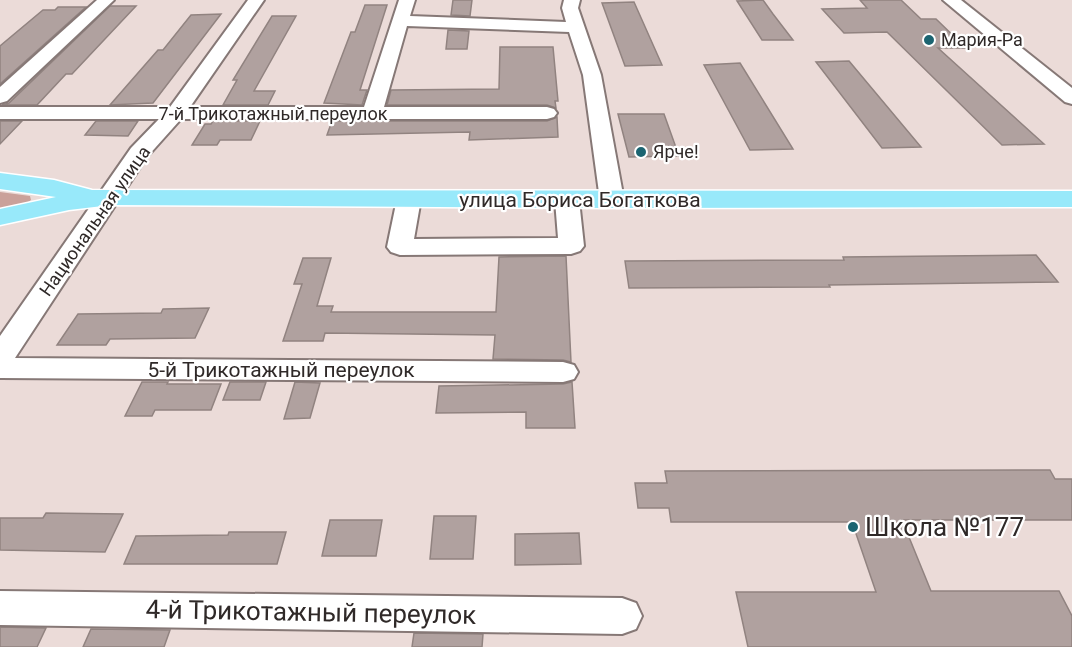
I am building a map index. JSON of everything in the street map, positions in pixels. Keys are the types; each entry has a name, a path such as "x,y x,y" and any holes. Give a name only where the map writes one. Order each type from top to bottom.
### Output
{"main road":[{"name":"улица Бориса Богаткова","path":"0,181 99,197 567,200 1072,199"},
{"name":"улица Бориса Богаткова","path":"0,217 99,197"}],"street":[{"path":"0,97 106,0"},
{"name":"Национальная улица","path":"0,358 99,197 175,114 256,0"},
{"path":"372,114 406,0"},
{"path":"572,0 570,8 592,75 612,200"},
{"path":"951,0 1072,98"},
{"path":"400,21 576,27"},
{"name":"7-й Трикотажный переулок","path":"0,113 547,113"},
{"path":"409,199 400,247 571,246 567,200"},
{"name":"5-й Трикотажный переулок","path":"0,368 563,372"},
{"name":"4-й Трикотажный переулок","path":"0,608 622,616"}],"shaded area":[{"path":"0,192 30,196 31,200 24,205 0,209"}],"building":[{"path":"453,0 472,0 470,16 451,15"},
{"path":"763,0 793,40 762,40 737,1"},
{"path":"860,0 901,0 921,19 936,19 966,48 938,48 1044,144 1002,145 887,32 844,33 822,9 867,8"},
{"path":"634,2 662,65 625,66 602,3"},
{"path":"365,5 387,5 360,90 367,90 362,105 324,103 351,32 355,32"},
{"path":"110,6 136,6 72,74 66,74 37,105 2,105 9,103"},
{"path":"58,7 86,7 0,84 0,46 43,10 55,10"},
{"path":"221,14 153,103 110,105 158,50 163,50 191,15"},
{"path":"272,16 296,16 254,91 275,91 268,105 223,105 237,80 233,80"},
{"path":"448,30 469,31 467,49 446,49"},
{"path":"500,47 553,47 558,101 555,101 556,108 547,105 387,105 391,90 499,89"},
{"path":"849,61 921,147 882,148 816,62"},
{"path":"740,63 793,149 750,150 704,65"},
{"path":"618,114 664,114 679,156 629,157"},
{"path":"557,117 558,137 469,140 470,132 327,135 332,121 547,121"},
{"path":"0,121 22,121 0,144"},
{"path":"96,121 138,121 128,136 85,135"},
{"path":"213,121 260,121 251,140 220,140 217,145 192,145 205,124 211,124"},
{"path":"1036,255 1058,282 829,285 830,287 629,288 625,261 844,260 843,257"},
{"path":"566,256 571,362 493,359 495,335 325,333 323,341 283,341 302,284 294,284 303,258 331,258 317,306 333,306 331,312 496,312 499,257"},
{"path":"209,308 195,338 110,339 106,345 57,345 78,314 161,313 163,309"},
{"path":"142,382 221,384 211,410 155,410 152,416 125,416"},
{"path":"230,382 266,382 260,400 223,400"},
{"path":"295,382 320,383 310,418 284,419"},
{"path":"572,382 575,428 526,428 526,412 436,413 439,386"},
{"name":"Школа №177","path":"1050,470 1055,479 1072,479 1072,520 902,520 931,591 1059,591 1072,616 1072,647 748,647 736,592 876,592 852,522 671,522 669,508 638,508 635,483 667,483 665,471"},
{"path":"46,513 123,514 105,552 0,550 0,518 43,518"},
{"path":"434,516 476,516 473,559 430,559"},
{"path":"330,520 382,520 376,556 322,556"},
{"path":"229,532 286,532 277,564 124,564 136,536 228,535"},
{"path":"579,533 581,564 515,565 515,534"},
{"path":"0,627 46,628 37,647 0,647"},
{"path":"91,629 170,630 164,647 83,647"},
{"path":"414,633 483,634 482,647 412,647"}],"place":[{"name":"Мария-Ра","path":"929,40"},
{"name":"Ярче!","path":"641,152"},
{"name":"Школа №177","path":"853,527"}]}
